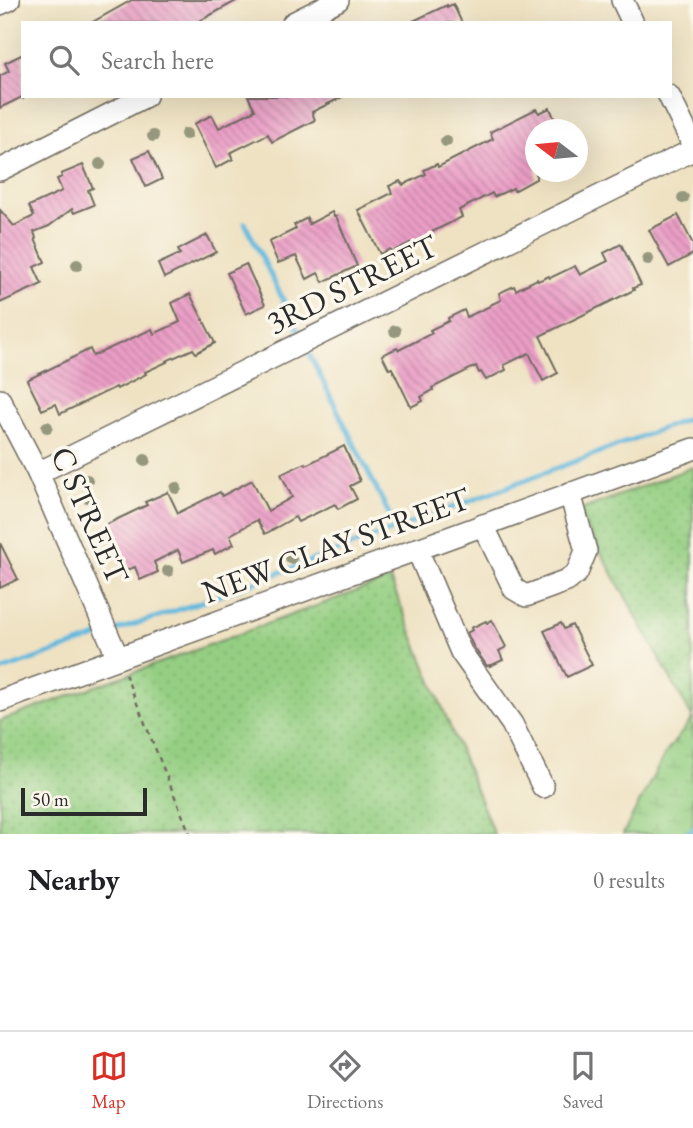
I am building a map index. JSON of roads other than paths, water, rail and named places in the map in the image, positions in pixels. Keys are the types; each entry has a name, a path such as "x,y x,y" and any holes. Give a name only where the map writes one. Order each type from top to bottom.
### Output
{"street":[{"path":"0,5 9,0"},
{"path":"297,21 338,0"},
{"path":"622,0 632,21"},
{"path":"0,170 142,98"},
{"path":"670,98 693,145"},
{"name":"3RD STREET","path":"38,472 693,150"},
{"name":"C STREET","path":"0,400 5,422 38,472 118,657"},
{"name":"NEW CLAY STREET","path":"0,701 693,449"},
{"path":"483,525 514,589 526,596 567,581 578,573 586,551 570,493"},
{"path":"417,549 461,652 512,724 543,787"}],"waterway":[{"path":"245,223 298,330"},
{"path":"310,355 396,528"},
{"path":"112,632 204,601 693,417"},
{"path":"0,671 103,635"},
{"path":"687,834 693,828"}]}
